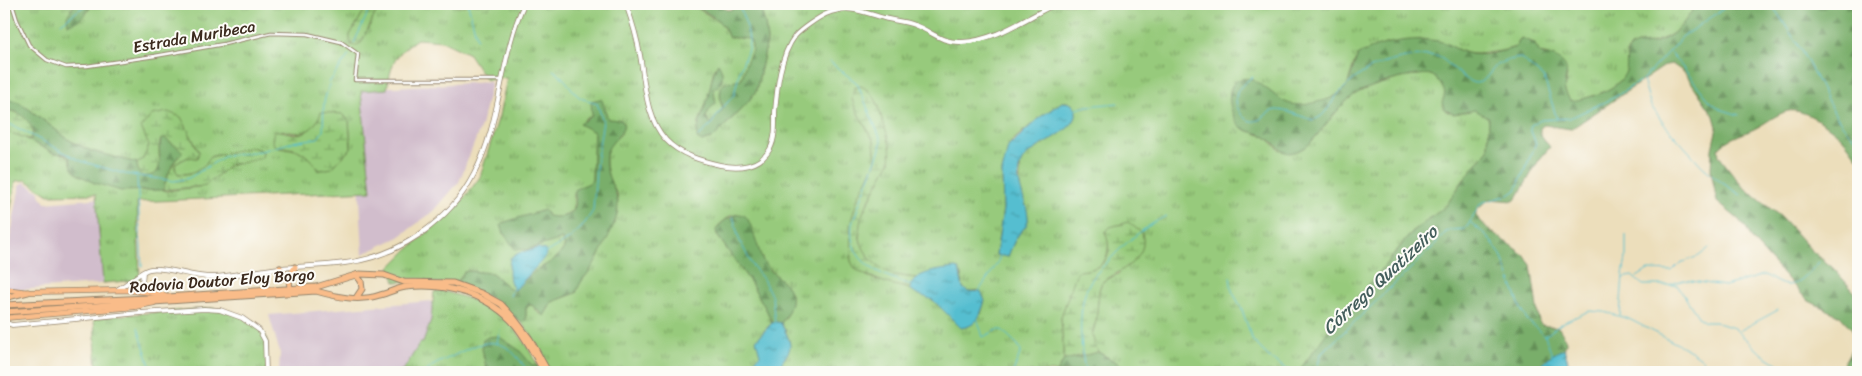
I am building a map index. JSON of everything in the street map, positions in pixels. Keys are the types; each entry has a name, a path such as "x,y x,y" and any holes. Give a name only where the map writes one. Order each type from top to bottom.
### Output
{"highway":[{"path":"290,291 289,278 295,267"},
{"path":"280,268 289,278"},
{"name":"Rodovia Doutor Eloy Borgo","path":"4,305 290,291 316,287 356,275 384,274 404,282 436,282 465,287 501,304 530,339 548,372"},
{"path":"356,275 361,281 362,289 356,298"},
{"path":"4,312 290,291 316,291 339,298 356,298 378,296 404,287 446,288 472,295 493,306 513,323 526,340 544,372"},
{"path":"4,298 28,292"}],"main road":[{"path":"4,289 28,292 117,290 146,292 167,297"},
{"path":"4,318 46,316 134,307 155,302"}],"street":[{"name":"Estrada Muribeca","path":"12,4 17,20 29,45 47,60 66,66 87,66 155,56 224,44 271,33 307,34 341,42 358,54 355,80 502,80"},
{"path":"117,290 150,269 214,278 280,268 346,263 370,258 408,242 434,223 463,193 474,174 485,149 504,65 524,4"},
{"path":"626,4 634,24 644,90 657,126 666,140 680,150 700,160 730,167 747,166 760,161 770,149 774,136 776,98 787,51 796,35 824,15 840,9 858,10 914,25 938,39 962,42 985,38 1007,30 1056,4"},
{"path":"143,272 142,283 146,292"},
{"path":"4,322 12,325 204,309 227,311 249,322 262,334 265,341 266,372"},
{"path":"46,316 46,323"}],"shaded area":[{"path":"491,82 481,126 459,182 434,211 399,237 363,254 354,89"},
{"path":"25,182 38,191 45,203 103,198 109,283 4,291 4,272 20,185"},
{"path":"431,301 462,341 431,372 279,372 280,353 269,315"}],"green space":[{"path":"4,4 75,4 70,10 85,15 93,4 368,4 350,35 351,45 361,43 380,4 453,4 463,6 469,4 690,4 720,22 728,35 749,39 752,44 752,54 747,61 740,80 720,92 723,109 710,125 706,117 709,110 716,103 713,88 718,63 713,73 708,98 698,125 709,140 747,103 756,91 767,41 765,23 759,4 1697,4 1684,23 1674,32 1661,39 1634,46 1627,51 1627,68 1619,82 1604,92 1570,102 1564,89 1567,75 1550,55 1540,53 1534,43 1521,38 1516,47 1476,54 1466,53 1440,42 1422,39 1376,47 1355,60 1347,86 1340,93 1330,99 1309,106 1283,102 1257,82 1237,80 1231,89 1246,130 1266,137 1280,150 1306,147 1354,95 1392,80 1415,75 1431,75 1438,80 1445,93 1443,103 1447,111 1475,110 1489,118 1488,150 1462,182 1446,206 1412,232 1298,372 1129,372 1123,366 1098,352 1092,335 1096,321 1099,290 1102,282 1120,273 1108,240 1107,254 1102,264 1092,269 1078,271 1061,317 1064,360 1057,372 779,372 780,366 790,347 788,336 781,323 786,317 791,297 788,288 764,263 755,242 738,214 730,216 718,226 717,235 751,283 772,323 761,334 758,341 761,355 755,368 760,372 551,372 530,333 521,323 526,317 526,309 529,305 532,305 540,314 545,314 552,302 576,293 580,282 588,273 616,216 617,194 609,180 606,154 608,145 621,134 624,124 621,120 610,120 593,111 592,116 584,119 594,132 592,180 574,193 574,208 562,216 547,216 547,213 504,234 514,246 541,244 562,239 565,246 552,263 543,266 519,287 511,290 492,273 468,271 464,272 456,284 411,281 395,282 390,267 459,205 480,177 499,116 507,78 486,80 469,54 442,41 417,39 399,54 393,65 387,89 361,91 371,191 137,202 140,280 103,283 96,194 49,195 26,180 16,181 4,244 4,132 23,137 52,152 66,155 70,158 70,161 145,191 159,189 167,191 205,186 230,165 262,158 261,150 251,147 210,157 201,168 189,173 178,174 175,164 188,157 197,158 199,152 185,124 149,146 143,159 137,163 91,151 69,140 25,106 16,101 4,100","holes":["877,102 889,147 890,161 862,214 859,226 861,246 870,259 883,271 900,276 916,278 944,270 961,274 963,288 968,292 978,290 982,296 981,314 953,320 931,299 902,286 869,277 856,268 851,261 870,173 876,162 874,141 855,108","1062,102 1068,102 1073,105 1060,134 1029,153 1021,161 1020,189 1028,220 1013,244 996,255 1003,209 1002,172 1011,142 1039,118","341,114 349,121 351,148 332,168 319,170 302,153 292,149 279,148 282,130 304,132 312,127 320,118"]},
{"path":"75,4 93,4 80,19 68,24 67,16"},
{"path":"368,4 380,4 361,43 354,46 350,42 350,35"},
{"path":"690,4 718,4 727,10 733,9 736,4 759,4 765,23 767,41 756,91 713,138 702,142 697,139 698,128 718,63 722,77 719,86 713,88 716,103 709,110 706,117 710,124 723,109 720,100 721,87 725,83 741,80 752,46 749,39 728,37 718,21 708,13"},
{"path":"1697,4 1858,4 1858,159 1844,140 1831,129 1809,115 1794,111 1779,114 1758,127 1730,139 1718,149 1719,156 1742,186 1781,217 1812,251 1833,268 1858,296 1858,372 1839,372 1852,348 1854,338 1852,329 1840,316 1807,300 1753,241 1747,229 1738,219 1717,202 1711,170 1712,149 1717,127 1714,116 1685,73 1672,64 1666,65 1571,129 1544,125 1540,128 1540,135 1550,147 1539,160 1517,198 1514,201 1489,199 1476,211 1476,216 1488,229 1524,255 1531,265 1539,322 1542,325 1559,328 1565,339 1565,346 1541,366 1543,372 1298,372 1334,323 1412,232 1446,206 1462,182 1488,150 1489,118 1475,110 1454,114 1445,110 1442,103 1445,93 1438,80 1431,75 1415,75 1380,84 1354,95 1306,147 1288,153 1263,135 1244,129 1236,121 1230,105 1231,88 1235,82 1241,79 1251,79 1289,104 1308,104 1329,99 1342,91 1349,82 1358,55 1376,47 1408,40 1428,40 1442,42 1466,53 1485,54 1516,47 1521,38 1534,43 1540,53 1554,57 1563,63 1566,70 1564,87 1571,101 1603,92 1617,84 1626,71 1627,53 1630,48 1634,45 1652,43 1668,37 1679,28"},
{"path":"861,86 869,91 877,102 888,138 891,156 889,164 863,213 859,234 861,244 872,260 882,269 901,276 916,278 911,284 910,289 886,283 866,275 855,269 851,261 850,224 858,197 876,162 874,141 855,108 852,99 854,88"},
{"path":"600,99 608,119 621,120 624,124 621,133 609,147 606,156 607,173 616,193 618,209 616,218 599,255 576,293 552,302 544,316 532,305 529,305 526,309 526,320 521,323 491,299 456,284 464,272 492,273 511,290 559,255 565,246 562,239 526,250 515,249 504,234 501,225 502,223 544,210 548,216 556,217 571,213 575,206 575,190 592,180 594,132 579,124 592,116 591,101"},
{"path":"4,100 16,101 25,106 69,140 91,151 137,163 138,171 160,157 161,139 165,138 183,152 168,174 163,190 121,191 95,183 77,174 72,168 70,158 66,154 54,153 28,140 31,139 24,118 17,112 4,111"},
{"path":"4,111 18,113 26,119 33,132 31,139 4,132"},
{"path":"168,112 181,117 199,152 197,158 188,157 175,164 178,174 189,174 197,171 210,157 251,147 263,151 262,158 230,165 205,186 163,190 173,165 183,152 165,138 161,139 159,145 159,163 156,173 142,176 138,171 137,163 143,159 149,146 141,127 152,115"},
{"path":"321,112 342,114 349,121 351,148 332,168 319,170 305,154 294,149 276,146 272,139 274,131 294,134 304,133 312,128"},
{"path":"738,214 747,218 762,259 786,285 791,294 789,309 781,323 772,323 751,283 717,235 716,230 720,225 728,218"},
{"path":"1128,222 1142,233 1142,250 1124,269 1102,282 1092,335 1098,352 1064,360 1061,317 1075,277 1078,271 1101,265 1108,255 1109,248 1105,232 1110,227"},
{"path":"442,291 477,302 501,315 517,331 538,366 532,365 526,359 486,366 487,372 398,372 404,369 420,343 423,343 431,320 434,292"},
{"path":"212,308 245,318 259,327 267,341 267,372 97,372 94,319"},
{"path":"498,336 519,350 532,365 538,366 541,372 487,372 482,348 483,340 488,337"},
{"path":"1098,352 1123,366 1129,372 1057,372 1064,360"}],"water":[{"path":"1062,102 1073,105 1076,116 1065,130 1035,149 1022,161 1019,168 1019,176 1028,221 1014,242 1008,257 996,255 1003,209 1002,172 1008,147 1039,118"},
{"path":"538,248 545,250 546,256 515,290 510,279 510,258 519,253"},
{"path":"959,269 963,288 968,292 981,291 985,301 978,319 971,325 961,328 933,300 910,289 916,278 922,275"},
{"path":"772,323 781,323 787,334 790,349 779,368 779,372 760,372 752,363 760,355 756,340"},
{"path":"1564,348 1571,372 1543,372 1541,366 1550,356"}],"waterway":[{"path":"61,23 87,4"},
{"path":"206,4 208,9"},
{"path":"354,43 372,4"},
{"path":"468,4 477,39"},
{"path":"698,137 710,126 734,95 740,70 748,49 747,27 736,4"},
{"name":"Córrego Quatizeiro","path":"1316,372 1321,354 1431,249 1446,232 1467,227 1481,203 1509,195 1516,190 1536,143 1530,129 1531,125 1541,120 1570,118 1615,97 1643,79 1683,36 1722,10 1726,4"},
{"path":"1771,4 1812,70 1834,113 1850,134 1858,140"},
{"path":"1670,52 1710,101 1720,109 1739,115"},
{"path":"4,121 81,161 125,174 174,181 189,178 225,156 261,151 293,142 318,138 323,131 324,102 330,81 349,55"},
{"path":"1253,76 1240,88 1236,97 1240,112 1246,119 1255,121 1270,112 1280,110 1313,120 1325,113 1339,93 1352,81 1371,68 1382,64 1408,58 1439,57 1467,80 1476,83 1483,81 1501,63 1521,58 1544,78 1557,119"},
{"path":"830,62 857,83 881,140 880,149 852,224 852,238 855,249 868,266 889,277 912,285"},
{"path":"545,253 569,239 582,227 593,211 597,158 603,121 597,103 578,96 564,79 553,70"},
{"path":"1643,80 1651,106 1664,124 1702,166 1721,182 1741,195"},
{"path":"1074,110 1087,106 1118,103"},
{"path":"137,177 142,267"},
{"path":"733,216 739,239 752,265 763,279 772,297 775,323"},
{"path":"1085,370 1081,337 1081,313 1090,282 1099,270 1128,242 1166,216"},
{"path":"1471,223 1487,236 1501,255 1521,309 1528,321 1545,336 1552,355"},
{"path":"1620,315 1626,258 1626,235"},
{"path":"1637,277 1648,270 1672,271 1680,263 1699,256 1709,248"},
{"path":"979,291 997,264 1000,256"},
{"path":"1671,284 1684,280 1725,286 1764,275 1779,283 1791,285 1806,276 1819,262"},
{"path":"1623,278 1632,276 1643,285 1677,285 1699,318 1705,322 1715,322 1734,328 1762,354 1791,372"},
{"path":"1230,277 1232,291 1241,307 1253,341 1270,358 1291,372"},
{"path":"510,296 513,288"},
{"path":"1739,331 1778,310"},
{"path":"1545,336 1562,323 1589,311 1604,312 1629,319 1691,351 1701,358 1710,372"},
{"path":"977,318 983,337 997,330 1002,330 1018,345 1021,351 1013,372"},
{"path":"138,328 152,372"},
{"path":"497,343 500,330"},
{"path":"426,372 439,362 477,345 486,343 495,343 512,351 528,372"},
{"name":"Córrego Quatizeiro","path":"1079,372 1085,370 1096,372"}]}
